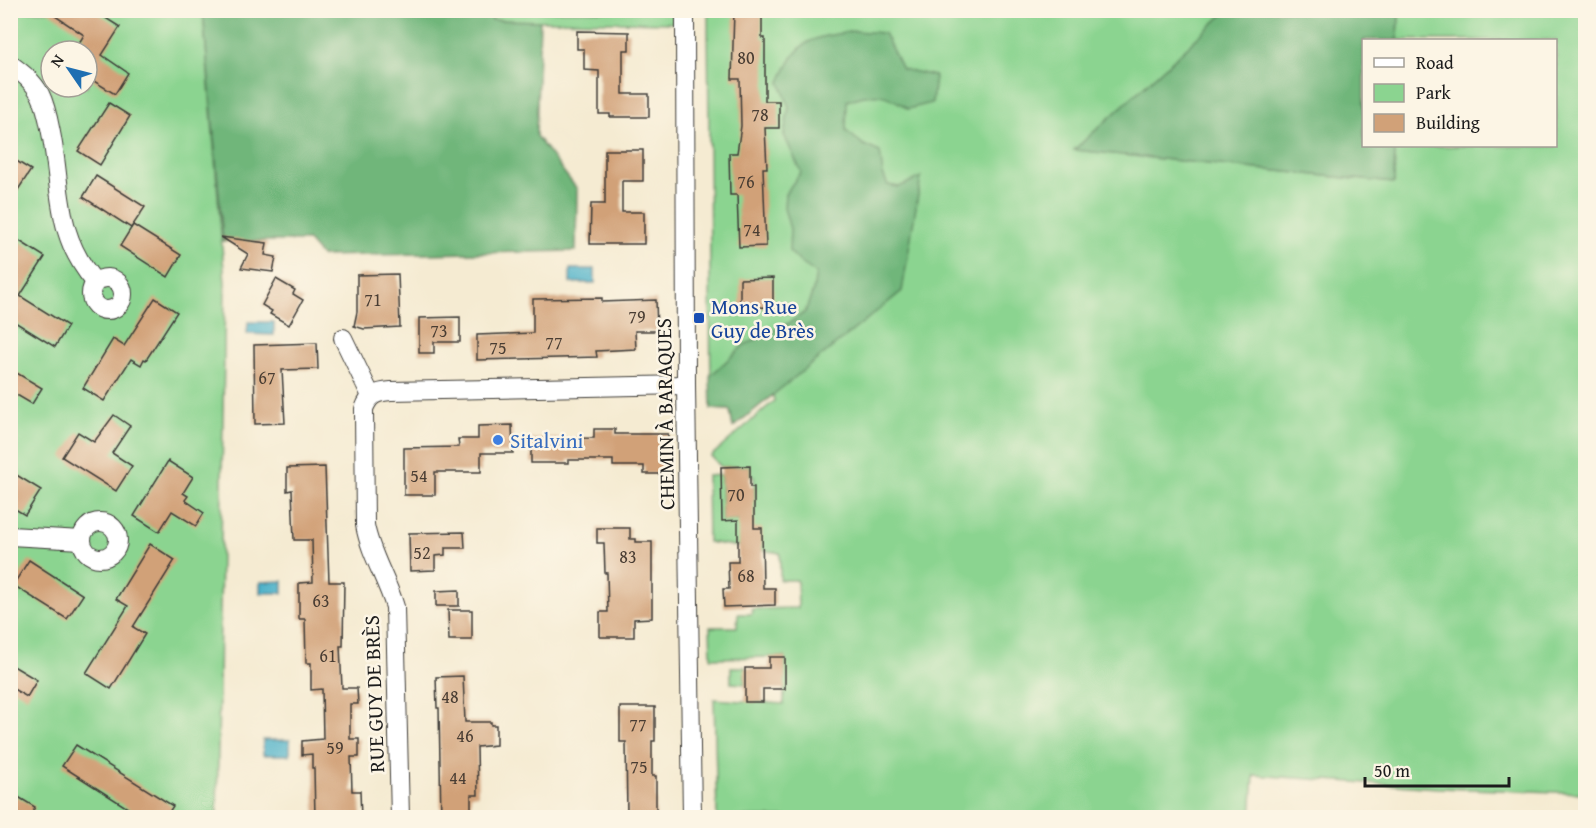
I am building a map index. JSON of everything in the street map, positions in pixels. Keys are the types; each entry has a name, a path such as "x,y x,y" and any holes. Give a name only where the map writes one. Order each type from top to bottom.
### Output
{"street":[{"name":"CHEMIN À BARAQUES","path":"685,10 686,385 692,818"},
{"path":"10,64 32,82 45,104 69,242 95,282"},
{"path":"343,338 371,396 391,391 686,385"},
{"name":"RUE GUY DE BRÈS","path":"371,396 364,409 365,525 368,540 395,607 400,818"},
{"path":"10,536 82,540"}],"green space":[{"path":"492,10 492,20 540,21 536,136 577,189 576,251 321,256 308,241 223,241 203,11"},
{"path":"1228,10 1399,11 1398,39 1362,39 1362,147 1395,147 1394,183 1074,150"},
{"path":"10,11 203,11 225,283 217,817 11,817"},
{"path":"492,11 673,11 673,23 491,20"},
{"path":"708,11 1227,11 1075,150 1394,183 1395,147 1557,147 1557,39 1398,39 1399,11 1585,11 1585,793 1438,788 1254,775 1251,817 717,817 714,699 784,704 785,657 711,658 710,627 737,627 738,614 752,614 752,609 798,608 797,580 780,580 780,553 708,542 707,476 721,475 722,521 750,520 754,500 754,477 750,476 750,466 721,467 711,456 774,401 773,395 733,427 730,410 711,409"},
{"path":"854,31 884,33 902,69 935,76 932,103 908,109 892,99 878,95 847,101 846,131 864,145 880,152 883,174 888,185 899,187 921,177 902,291 733,427 730,410 711,409 710,376 744,345 789,323 805,312 813,291 816,273 789,251 790,229 784,208 785,194 801,172 784,135 789,107 780,82 793,57 807,43 826,36"},
{"path":"731,667 745,667 745,684 731,683"}],"water":[{"path":"570,269 595,269 595,283 570,283"},
{"path":"248,322 274,322 274,335 247,334"},
{"path":"283,581 283,593 260,593 260,582"},
{"path":"263,740 290,740 290,755 263,755"}],"building":[{"path":"46,10 93,10 120,27 102,55 128,73 115,94 99,84 99,39 82,39 84,35"},
{"path":"734,10 762,10 762,38 765,38 765,101 779,101 779,128 765,128 767,168 763,168 766,246 739,247 737,195 730,195 729,153 737,153 741,126 740,79 732,79"},
{"path":"577,31 629,32 629,50 623,50 623,94 649,94 649,117 610,117 610,114 599,114 599,71 584,70 584,49 577,49"},
{"path":"109,103 130,116 100,165 78,151"},
{"path":"605,150 643,150 643,181 622,181 622,212 644,212 644,244 590,244 591,204 605,204"},
{"path":"10,157 31,170 10,202"},
{"path":"96,176 145,207 131,228 83,197"},
{"path":"133,225 181,255 168,277 120,246"},
{"path":"10,235 45,257 20,296 68,326 55,347 10,319"},
{"path":"221,237 267,243 265,255 276,257 273,272 241,268 248,254"},
{"path":"398,274 400,327 364,329 354,326 357,312 357,275"},
{"path":"773,278 773,307 740,308 740,279"},
{"path":"276,279 295,290 293,294 303,300 289,325 270,314 272,311 262,305"},
{"path":"155,298 177,312 146,360 144,359 141,365 131,359 104,401 83,388 113,339 124,346"},
{"path":"602,298 602,302 656,300 657,331 635,331 636,349 596,351 597,357 477,360 477,335 533,333 533,299"},
{"path":"460,317 460,342 434,342 434,353 419,353 419,318"},
{"path":"317,343 318,369 282,370 285,423 255,424 254,345"},
{"path":"10,369 42,388 32,404 10,391"},
{"path":"114,415 130,426 112,453 132,466 116,491 62,457 78,432 94,442"},
{"path":"512,425 513,453 481,453 481,472 435,472 435,495 404,495 404,448 459,447 458,439 478,439 478,426"},
{"path":"594,429 615,429 615,434 668,434 667,474 644,474 644,466 613,466 613,460 531,463 531,439 594,438"},
{"path":"168,461 193,477 183,493 188,496 185,500 204,513 196,526 172,511 159,532 134,516"},
{"path":"750,466 750,487 754,487 754,528 762,528 763,588 775,588 775,605 724,607 723,589 729,589 728,562 738,562 738,520 722,521 721,467"},
{"path":"325,467 329,582 344,582 343,646 340,646 342,688 357,688 358,704 350,704 350,739 359,739 359,757 351,757 352,791 360,791 361,818 315,818 312,754 302,755 302,741 323,739 322,689 311,690 311,663 306,663 305,619 299,619 299,583 313,582 312,540 294,540 292,490 287,491 287,468"},
{"path":"10,471 41,490 25,515 10,506"},
{"path":"597,528 630,528 630,539 636,539 636,542 652,542 652,618 634,619 634,637 600,637 600,612 608,612 607,573 605,573 604,543 597,543"},
{"path":"464,532 465,548 445,548 445,555 435,556 435,570 410,571 409,533"},
{"path":"150,544 175,560 133,627 145,634 111,689 86,673 128,606 116,599"},
{"path":"29,560 83,595 67,619 13,585"},
{"path":"459,590 459,606 436,606 436,591"},
{"path":"448,610 472,610 472,640 449,640"},
{"path":"769,657 785,657 785,689 763,689 763,702 745,702 745,668 769,668"},
{"path":"10,664 37,680 27,697 10,687"},
{"path":"463,676 465,722 491,722 491,725 496,725 496,745 477,747 478,795 471,795 471,818 441,818 439,708 437,708 436,677"},
{"path":"620,707 655,707 652,776 656,776 656,818 629,818 627,814 626,742 620,742"},
{"path":"76,745 173,806 165,818 143,818 62,766"},
{"path":"10,792 35,807 29,818 10,818"}],"place":[{"name":"Mons Rue Guy de Brès","path":"699,318"},
{"name":"Sitalvini","path":"498,440"}]}
